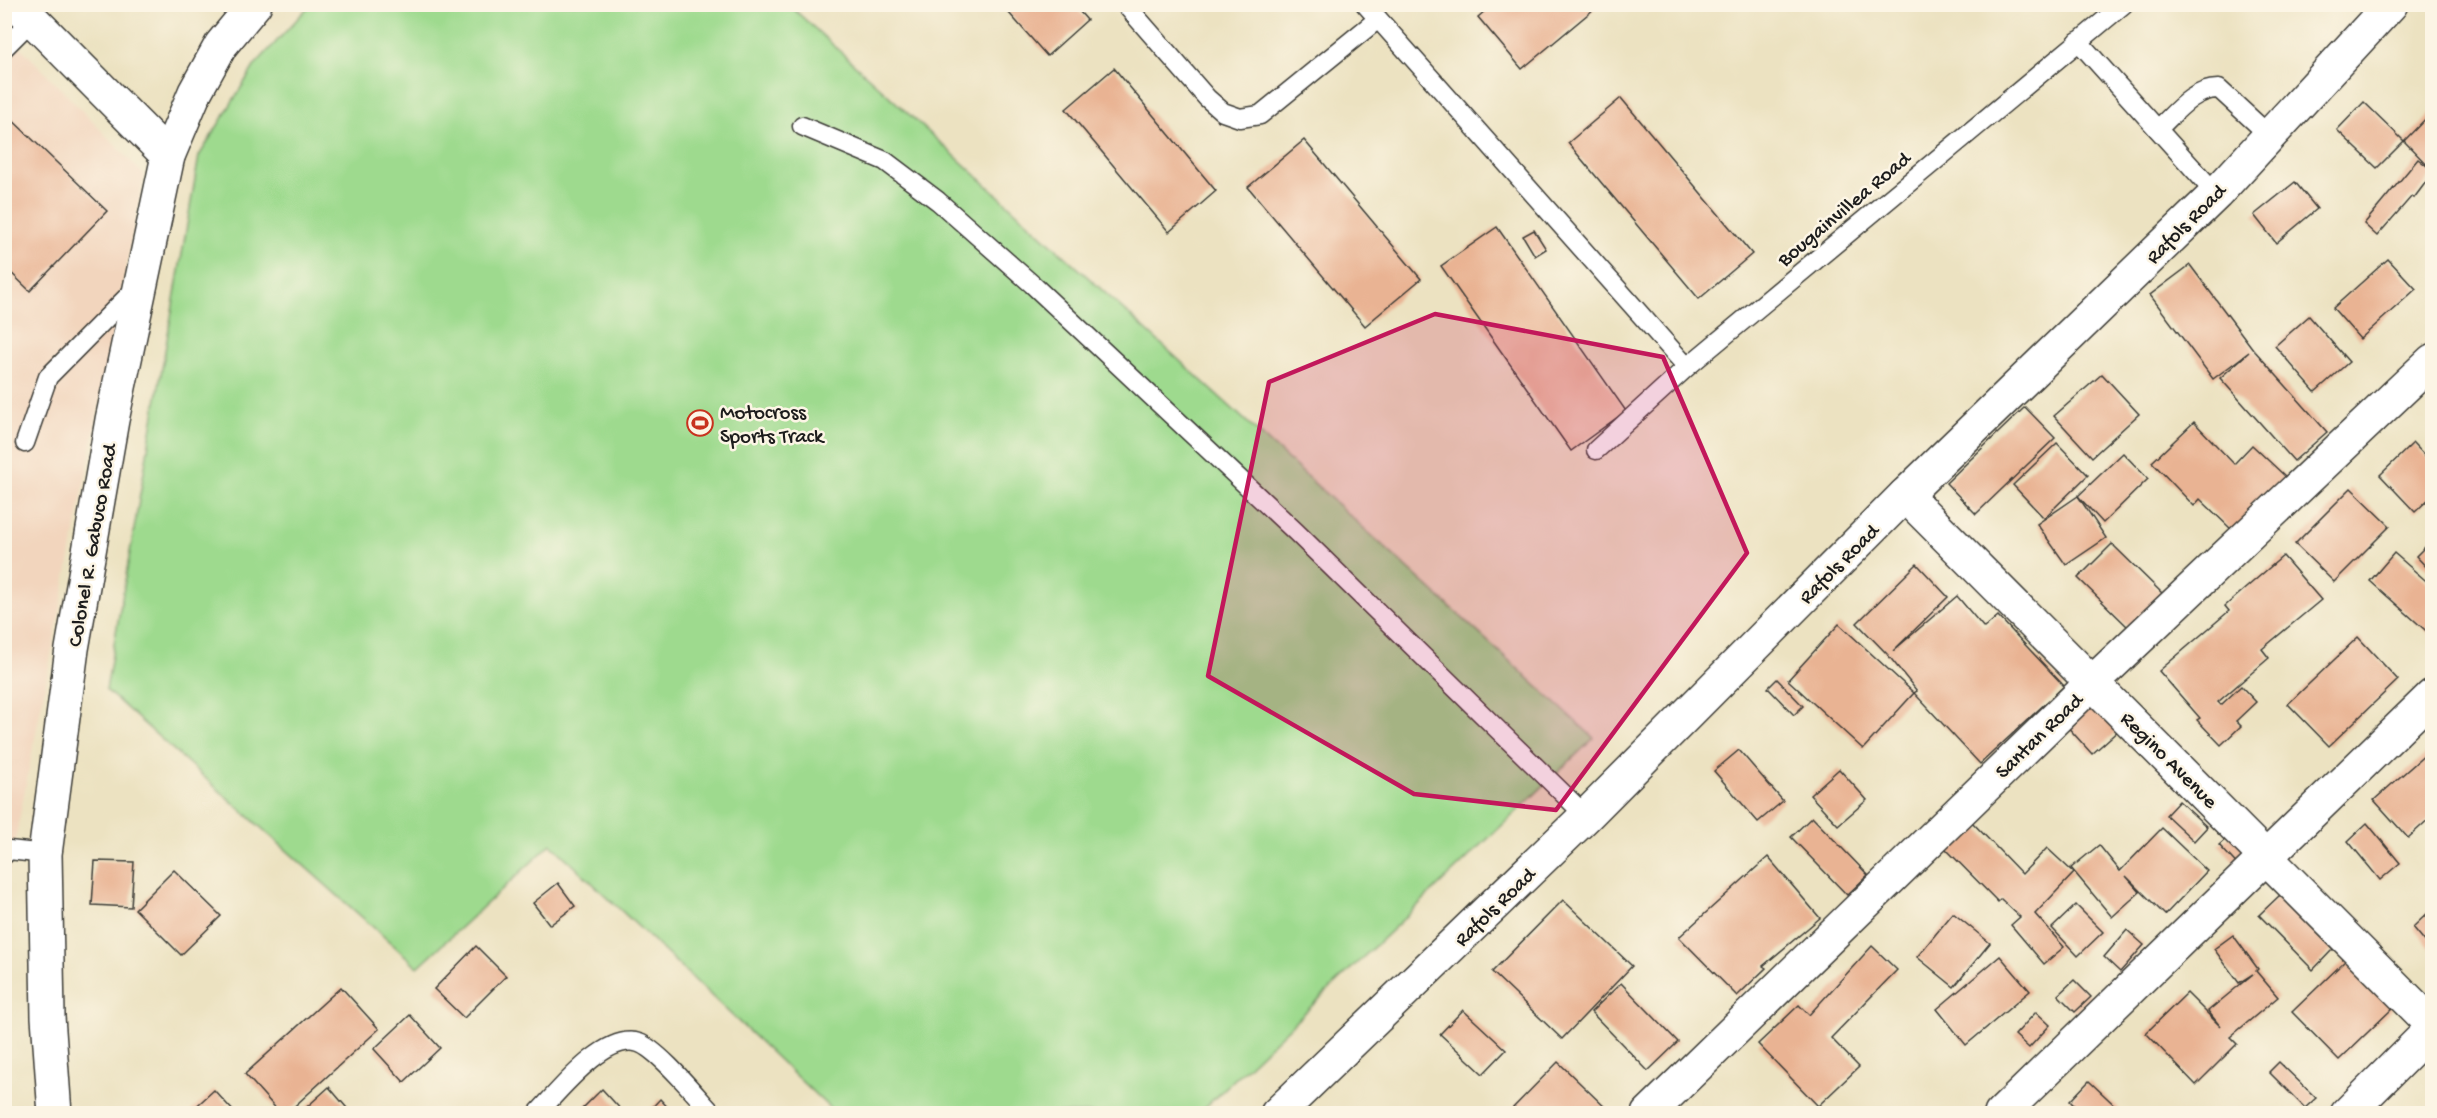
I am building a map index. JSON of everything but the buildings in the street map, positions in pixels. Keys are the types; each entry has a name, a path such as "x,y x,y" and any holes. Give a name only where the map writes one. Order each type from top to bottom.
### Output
{"street":[{"name":"Colonel R. Gabuco Road","path":"55,1113 48,1017 45,854 72,649 112,420 168,156 195,92 221,45 255,4"},
{"name":"Rafols Road","path":"1277,1113 1586,816 1905,495 2216,194 2391,4"},
{"path":"25,12 168,156"},
{"name":"Santan Road","path":"1648,1113 2093,682 2433,361"},
{"name":"Regino Avenue","path":"1905,495 2266,856 2433,1027"},
{"path":"2001,1113 2433,696"},
{"path":"2347,1113 2433,1027"}],"lane":[{"path":"1125,4 1207,98 1223,112 1240,118 1260,115 1378,20"},
{"path":"1365,4 1687,367"},
{"name":"Bougainvillea Road","path":"1596,450 1687,367 2124,4"},
{"path":"4,48 25,12"},
{"path":"2078,41 2216,194"},
{"path":"2158,129 2196,94 2207,88 2219,89 2270,136"},
{"path":"802,126 885,161 938,201 981,238 1296,532 1586,816"},
{"path":"25,443 48,377 140,283"},
{"path":"4,855 9,850 45,854"},
{"path":"537,1113 593,1059 608,1047 623,1041 639,1043 653,1052 713,1113"}],"highlighted area":[{"path":"1435,314 1663,357 1747,553 1556,810 1414,794 1208,676 1269,382"}],"shaded area":[{"path":"5,31 144,175 8,877 5,880"}],"green space":[{"name":"Motocross Sports Track","path":"788,4 1594,738 1199,1113 836,1114 551,844 418,967 106,690 199,156 255,65 310,5"}],"place":[{"name":"Motocross Sports Track","path":"700,423"}]}
